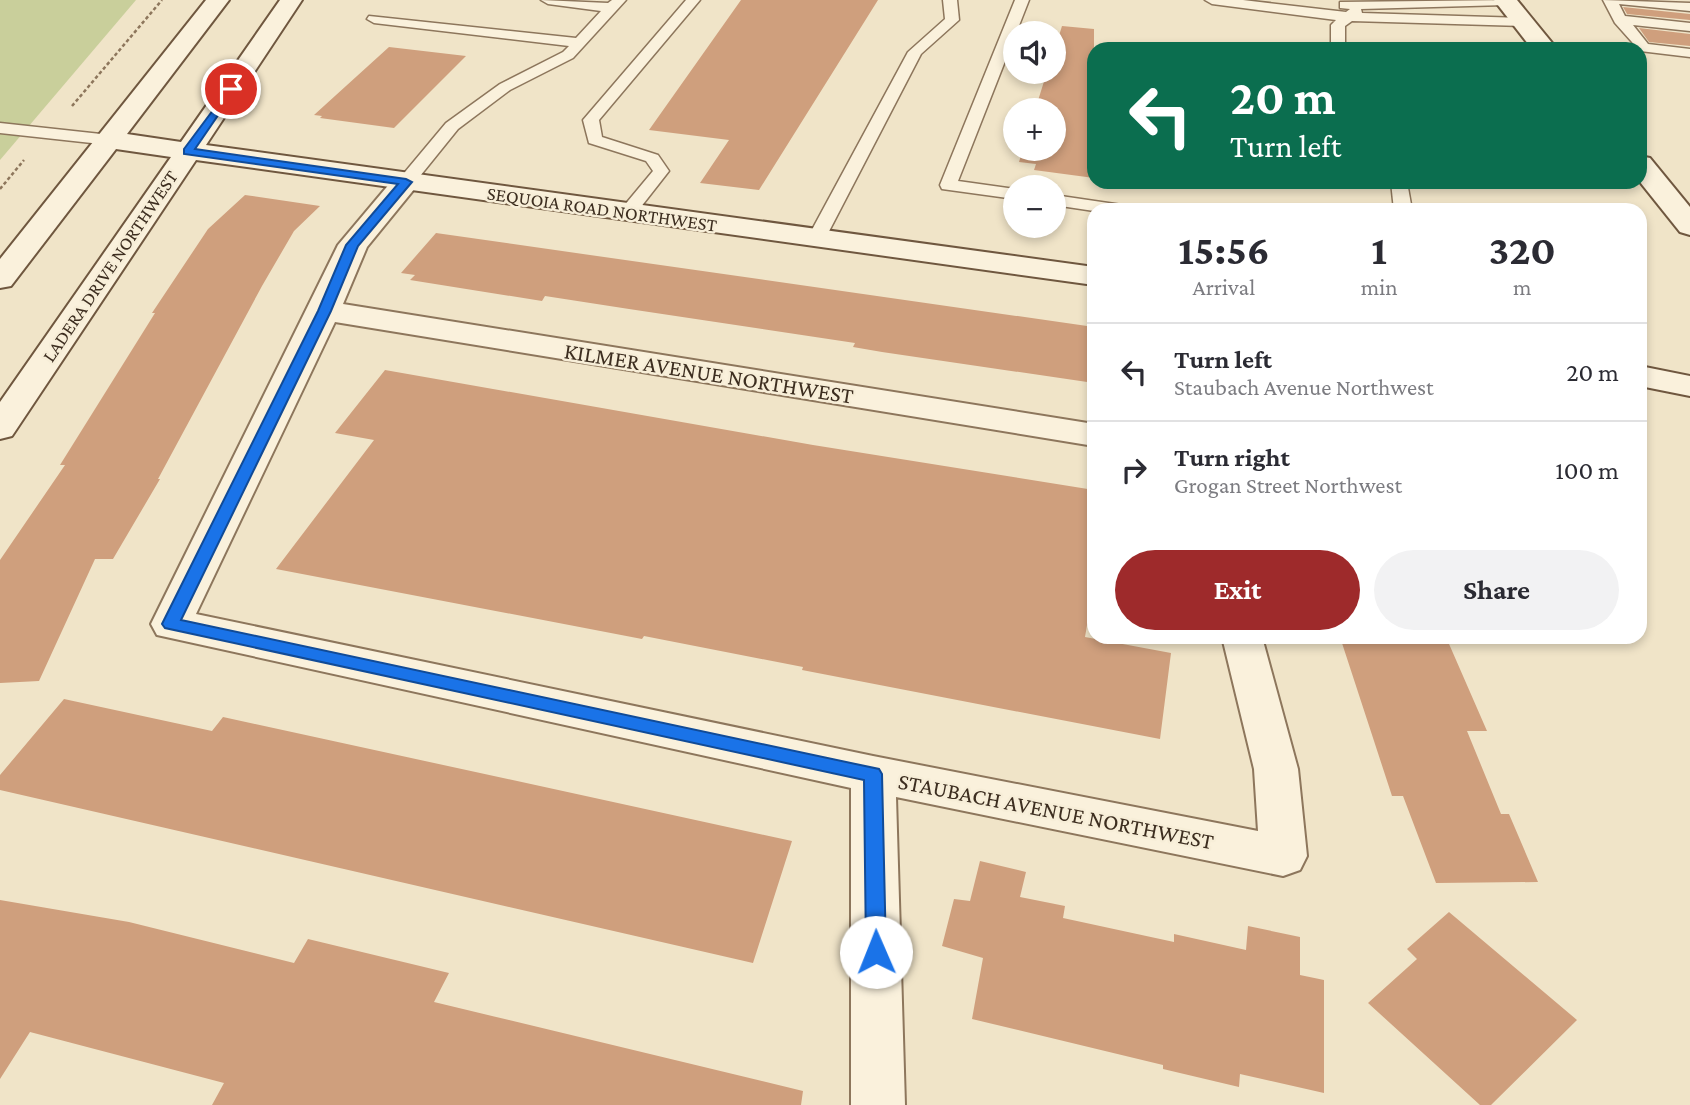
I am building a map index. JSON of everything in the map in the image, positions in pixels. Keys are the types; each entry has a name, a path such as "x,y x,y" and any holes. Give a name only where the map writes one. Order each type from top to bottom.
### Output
{"street":[{"path":"0,279 218,0"},
{"name":"LADERA DRIVE NORTHWEST","path":"0,428 291,0"},
{"path":"1506,0 1539,42"},
{"name":"SEQUOIA ROAD NORTHWEST","path":"110,140 1087,275"},
{"path":"1647,172 1686,217"},
{"path":"324,311 353,245 406,182"},
{"name":"KILMER AVENUE NORTHWEST","path":"324,311 1087,434"},
{"name":"STAUBACH AVENUE NORTHWEST","path":"324,311 171,624 873,774 1283,856 1276,769 1244,644"},
{"path":"1647,377 1690,386"},
{"path":"873,774 878,1105"}],"lane":[{"path":"548,0 616,4"},
{"path":"627,213 661,171 652,158 595,140 591,120 693,0"},
{"path":"816,239 915,52 952,20 950,0"},
{"path":"1003,192 948,185 1022,0"},
{"path":"1212,0 1276,6 1506,0"},
{"path":"1610,0 1620,20 1639,42"},
{"path":"1616,0 1690,7"},
{"path":"1338,42 1338,25 1368,2"},
{"path":"406,182 452,126 505,87 569,55 616,4"},
{"path":"1276,6 1297,13 1348,17 1523,22"},
{"path":"374,19 580,43"},
{"path":"1620,20 1690,26"},
{"path":"1647,48 1690,53"},
{"path":"0,128 110,140"},
{"path":"1066,202 1087,205"}],"path":[{"path":"67,111 162,0"},
{"path":"0,189 26,158"}],"green space":[{"path":"0,0 136,0 0,160"}],"building":[{"path":"741,0 878,0 759,190 700,183 729,140 649,130"},
{"path":"1623,7 1690,14 1690,20 1627,14"},
{"path":"1066,26 1094,29 1094,42 1087,42 1087,177 1034,170 1036,164 1019,162 1066,161 1066,98 1039,98 1043,84 1066,84"},
{"path":"1639,28 1690,34 1690,46 1649,42"},
{"path":"389,47 466,56 394,128 314,115"},
{"path":"245,195 320,206 294,231 160,479 113,559 95,559 39,681 0,683 0,560 65,465 60,465 155,313 152,313 208,229"},
{"path":"436,233 1087,326 1087,382 882,352 853,347 855,343 545,296 542,301 410,280 415,275 401,273"},
{"path":"385,370 813,445 1087,489 1087,644 1123,644 1171,653 1160,739 802,670 803,667 644,636 642,639 276,569 374,440 335,433"},
{"path":"1342,644 1449,644 1487,731 1467,731 1501,814 1509,814 1538,882 1436,883 1403,796 1392,796"},
{"path":"64,699 212,731 223,717 792,841 753,963 0,790 0,775"},
{"path":"980,861 1026,872 1020,897 1065,906 1063,918 1174,942 1174,934 1246,950 1248,926 1300,937 1300,975 1324,980 1324,1093 1240,1074 1239,1087 1163,1069 1163,1065 972,1019 983,958 942,946 954,899 970,901"},
{"path":"0,900 129,922 294,963 308,939 449,973 434,1002 803,1091 801,1105 212,1105 224,1083 30,1032 0,1079"},
{"path":"1449,912 1577,1020 1491,1105 1480,1105 1368,1003 1417,959 1407,949"}],"route":[{"path":"231,89 188,151 406,182 353,245 324,311 171,624 873,774 876,952"}]}
